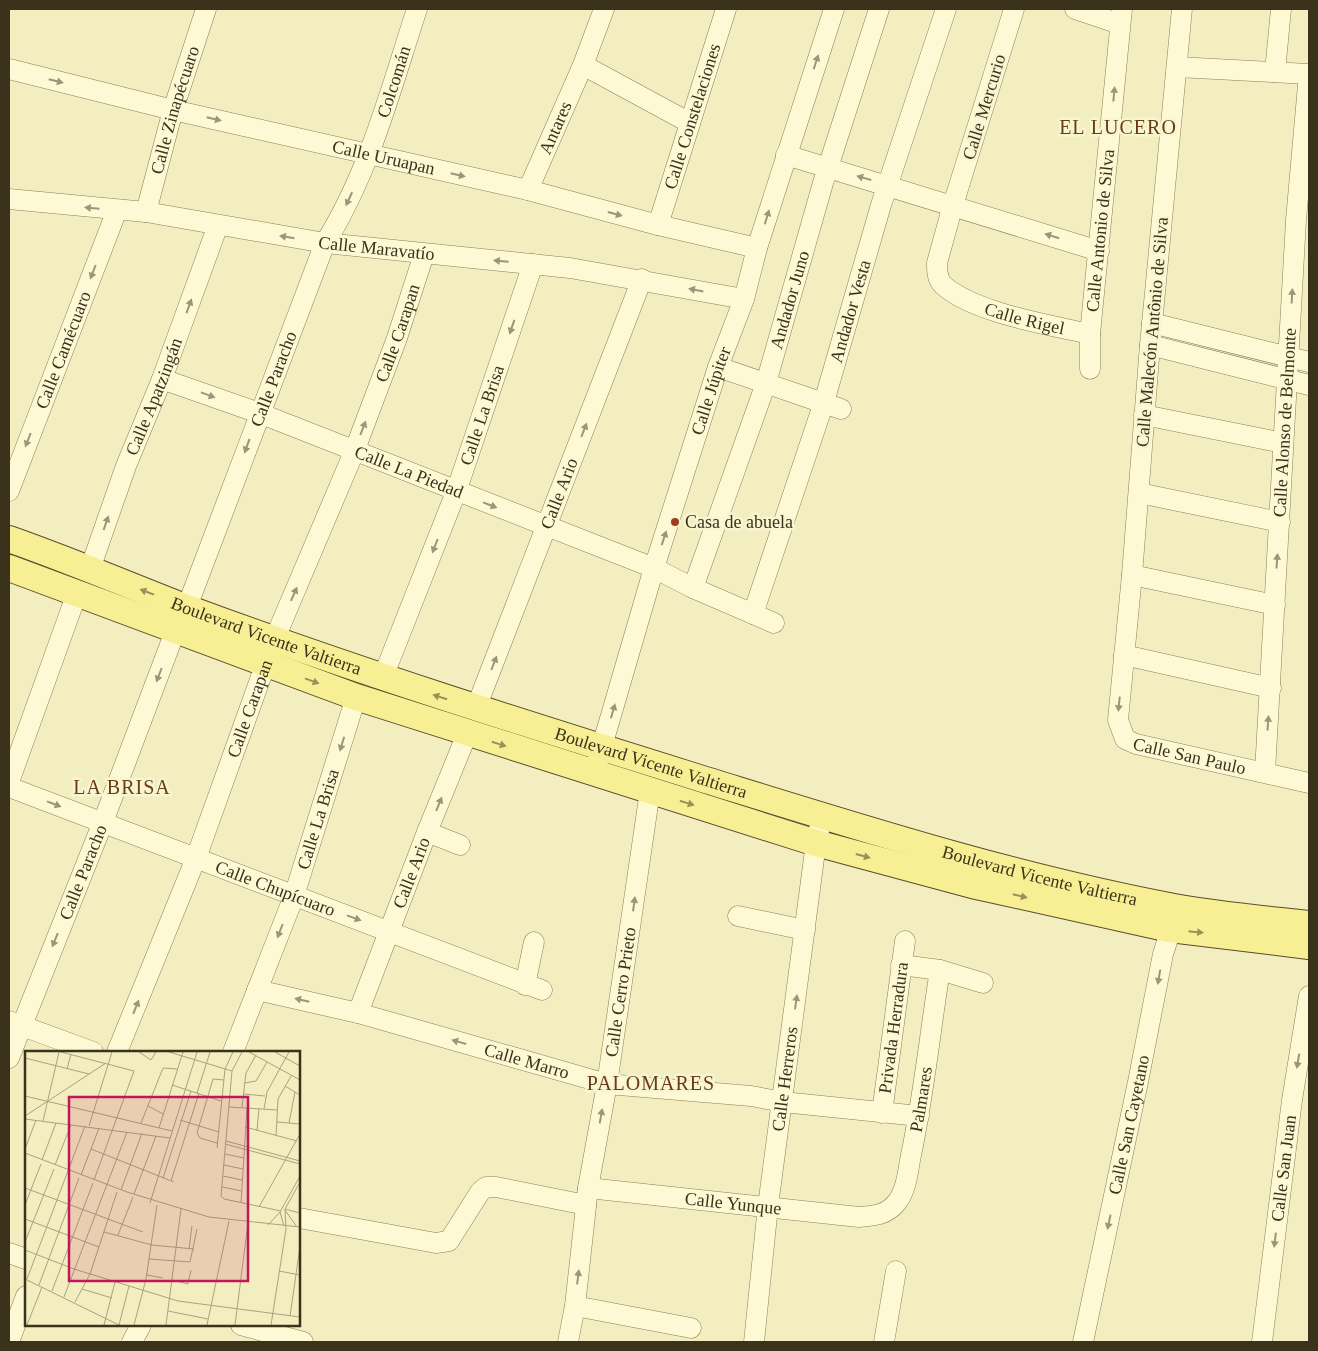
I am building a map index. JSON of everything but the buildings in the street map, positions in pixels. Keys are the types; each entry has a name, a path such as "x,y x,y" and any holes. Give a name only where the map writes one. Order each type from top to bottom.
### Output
{"main road":[{"name":"Boulevard Vicente Valtierra","path":"9,539 90,569 266,664 356,697 593,774 816,843 972,885 1174,919 1309,946"},
{"name":"Boulevard Vicente Valtierra","path":"9,568 77,593 274,638 476,708 874,833 1030,876 1174,919 1309,924"}],"street":[{"name":"Calle Zinapécuaro","path":"146,212 173,110 206,9"},
{"name":"Colcomán","path":"369,155 417,9"},
{"name":"Antares","path":"528,190 583,65 604,9"},
{"name":"Calle Constelaciones","path":"658,225 726,9"},
{"name":"Calle Júpiter","path":"593,774 654,568 718,367 744,299 757,248 834,9"},
{"name":"Andador Juno","path":"693,588 766,383 829,168 879,9"},
{"name":"Andador Vesta","path":"753,614 832,405 888,185 946,9"},
{"name":"Calle Mercurio","path":"961,297 943,285 937,271 937,263 953,205 1014,9"},
{"path":"1075,9 1121,16"},
{"name":"Calle Malecón Antônio de Silva","path":"1124,655 1150,345 1182,9"},
{"path":"1275,72 1281,9"},
{"name":"Calle Antonio de Silva","path":"1090,368 1090,334 1121,16"},
{"path":"583,65 690,123"},
{"path":"1176,68 1309,74"},
{"name":"Calle Uruapan","path":"9,69 173,110 528,190 658,225 757,248"},
{"name":"Calle Alonso de Belmonte","path":"1265,772 1289,356 1303,222 1309,74"},
{"name":"Calle Paracho","path":"9,1058 15,1023 103,822 325,243 341,216 369,155"},
{"path":"786,155 1099,251"},
{"name":"Calle Maravatío","path":"11,205 146,212 325,243 533,264 642,280 744,299"},
{"name":"Calle Camécuaro","path":"9,490 116,210"},
{"name":"Calle Apatzingán","path":"90,569 126,466 162,379 218,225"},
{"name":"Calle Carapan","path":"117,1051 196,858 274,638 354,452 397,338 424,254"},
{"name":"Calle La Brisa","path":"383,676 456,492 533,264"},
{"name":"Calle Ario","path":"476,708 642,280"},
{"name":"Calle Rigel","path":"961,297 1002,313 1090,334"},
{"path":"1152,323 1309,362"},
{"path":"1150,345 1309,385"},
{"path":"718,367 832,405"},
{"name":"Calle La Piedad","path":"162,379 259,414 654,568 693,588 774,623"},
{"path":"1144,415 1283,443"},
{"path":"1138,493 1280,522"},
{"path":"1132,575 1274,605"},
{"path":"9,782 77,593"},
{"path":"1124,655 1270,688"},
{"name":"Calle San Paulo","path":"1124,655 1118,720 1125,739 1136,744 1309,783"},
{"name":"Calle La Brisa","path":"233,1051 294,896 356,697"},
{"name":"Calle Ario","path":"358,1013 427,832 467,734"},
{"name":"Calle Chupícuaro","path":"9,787 533,987 534,942"},
{"name":"Calle Cerro Prieto","path":"568,1342 575,1306 587,1196 607,1084 650,791"},
{"name":"Calle Herreros","path":"755,1338 768,1206 816,843 822,816"},
{"path":"427,832 460,845"},
{"path":"738,916 806,930"},
{"name":"Calle San Cayetano","path":"1083,1342 1163,954 1174,919"},
{"name":"Privada Herradura","path":"882,1113 905,941"},
{"path":"901,965 940,970 983,982"},
{"name":"Palmares","path":"878,1215 893,1207 902,1193 919,1116 940,970"},
{"name":"Calle Marro","path":"257,990 358,1013 607,1084 751,1096 783,1102 919,1116"},
{"name":"Calle San Juan","path":"1262,1342 1292,1100 1307,1020 1309,996"},
{"path":"15,1023 89,1051"},
{"name":"Calle Yunque","path":"300,1218 436,1243 449,1241 480,1192 486,1187 587,1196 768,1206 859,1217 878,1215"},
{"path":"9,1252 25,1259"},
{"path":"884,1342 896,1271"},
{"path":"9,1342 25,1299"},
{"path":"575,1306 691,1328"},
{"path":"132,1342 140,1326"},
{"path":"245,1326 303,1342"}],"place":[{"name":"Casa de abuela","path":"675,522"}],"district":[{"name":"EL LUCERO","path":"1118,127"},
{"name":"LA BRISA","path":"122,787"},
{"name":"PALOMARES","path":"651,1083"}]}
